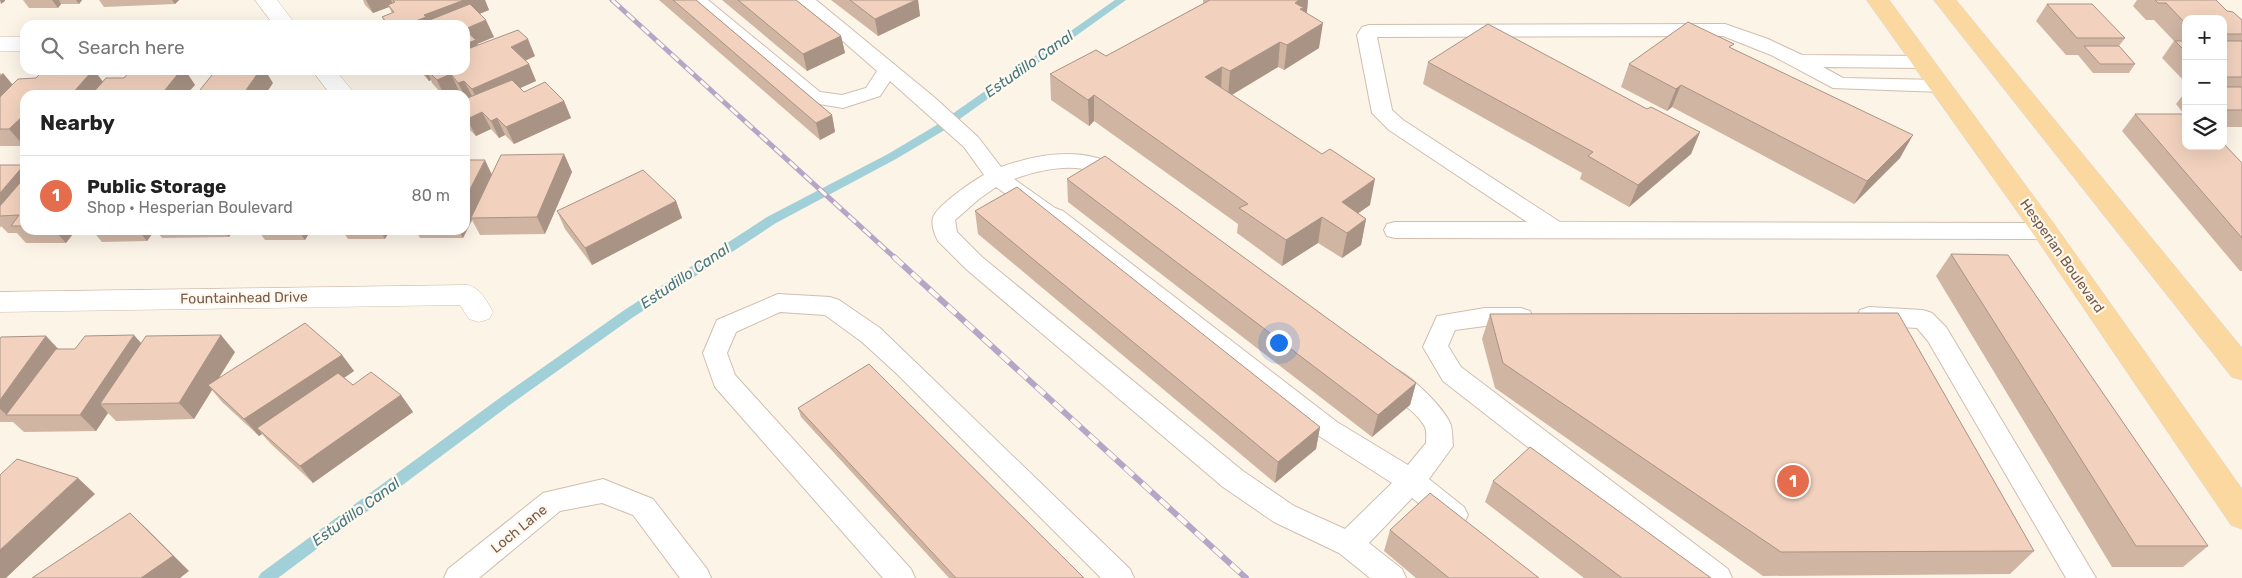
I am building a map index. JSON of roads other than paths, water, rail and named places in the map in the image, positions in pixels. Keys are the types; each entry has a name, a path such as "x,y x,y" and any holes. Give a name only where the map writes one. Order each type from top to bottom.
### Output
{"main road":[{"name":"Hesperian Boulevard","path":"1878,0 2045,231 2242,515"},
{"path":"1945,0 2242,369"}],"street":[{"path":"266,0 281,20"},
{"path":"0,44 20,44"},
{"path":"327,75 340,90"},
{"name":"Fountainhead Drive","path":"0,302 468,295 479,312"}],"lane":[{"path":"697,0 814,97 843,102 873,92 887,71"},
{"path":"805,0 887,71 927,102 971,142 998,178 1047,213 1055,216 1328,429 1410,482 1474,530"},
{"path":"1557,231 1396,125 1382,113 1367,35 1369,31 1726,30 1756,40 1798,61 1825,78 1840,84 1941,86"},
{"path":"1798,61 1923,62"},
{"path":"1140,190 1094,164 1066,161 1032,164 998,178 964,198 944,218 946,235 974,262 1233,479 1284,514 1349,544 1392,578"},
{"path":"1395,230 2045,231"},
{"path":"901,578 724,380 716,353 726,326 778,303 830,306 871,335 906,366 1120,578"},
{"path":"1843,316 1893,316 1924,319 1937,334 2082,578"},
{"path":"1545,317 1485,317 1446,322 1436,347 1452,374 1718,578"},
{"path":"1349,544 1410,482 1440,446 1438,425 1415,398 1368,362"},
{"name":"Loch Lane","path":"458,578 553,501 603,491 643,507 698,578"}],"waterway":[{"name":"Estudillo Canal","path":"266,578 506,400 689,272 771,220 912,145 992,92 1121,0"}],"railway":[{"path":"612,0 895,258"},
{"path":"894,257 1246,578"}],"place":[{"name":"Public Storage","path":"1793,481"}]}
